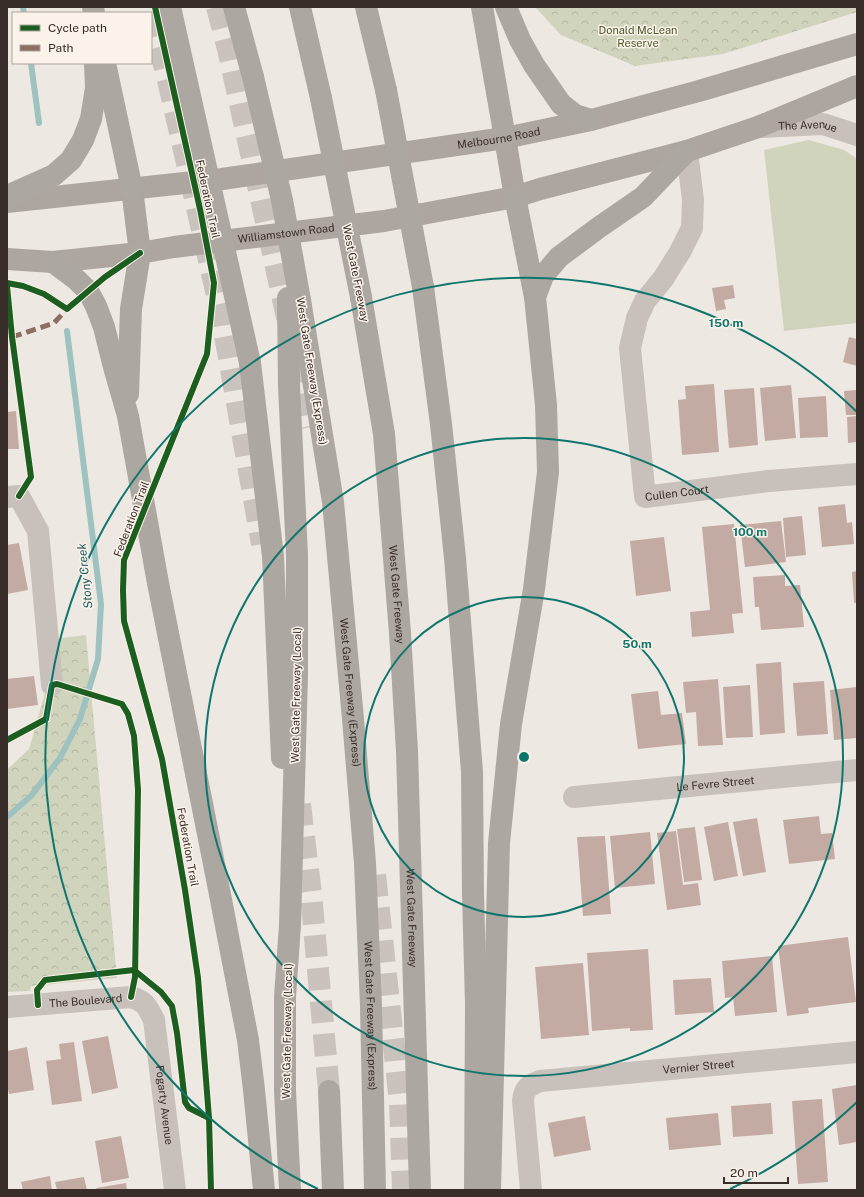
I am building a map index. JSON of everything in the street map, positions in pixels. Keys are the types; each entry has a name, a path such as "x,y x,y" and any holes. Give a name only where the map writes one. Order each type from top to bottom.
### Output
{"highway":[{"path":"170,7 250,363 274,556 290,925"},
{"name":"West Gate Freeway (Local)","path":"234,7 253,77 282,200 294,299 289,386 297,555 297,668 290,925 285,996 285,1091 290,1190"},
{"name":"West Gate Freeway","path":"300,7 322,98 361,297 384,434 400,632 407,751 420,1190"},
{"path":"366,7 386,90 423,287 441,424 455,558 472,772 476,1004 475,1190"},
{"path":"482,7 505,138"},
{"path":"506,7 520,40 534,66 561,104 575,115 591,120"},
{"path":"7,196 54,175 71,160 83,140 91,119 96,88 95,64"},
{"path":"105,64 132,189"},
{"path":"535,296 543,276 559,257 643,197 687,151"},
{"path":"490,1190 499,844 511,724 534,589 548,472 546,405 535,296 515,197"},
{"path":"128,416 131,309 140,253"},
{"path":"53,262 77,280 88,291 96,306 104,327 128,416 158,583 218,879 247,1033 264,1190"},
{"name":"West Gate Freeway (Express)","path":"294,299 333,502 353,719 365,863 371,1006 375,1190"},
{"path":"329,1091 333,1190"}],"main road":[{"name":"Melbourne Road","path":"132,189 222,179 505,138 591,120 699,91 857,44"},
{"path":"505,138 515,197 540,189 687,151 758,127 857,86"},
{"path":"7,202 132,189 140,253"},
{"name":"Williamstown Road","path":"7,259 53,262 140,253 182,246 384,221 515,197"}],"street":[{"name":"The Avenue","path":"758,127 823,124 857,135"},
{"name":"Cullen Court","path":"687,151 693,200 692,228 680,252 663,280 645,301 637,318 630,348 645,497 769,481 857,474"},
{"path":"13,497 38,531 52,685"},
{"name":"Le Fevre Street","path":"574,797 857,770"},
{"name":"The Boulevard","path":"7,1007 131,998 142,1001 149,1009 154,1020"},
{"name":"Fogarty Avenue","path":"154,1020 175,1190"},
{"name":"Vernier Street","path":"531,1190 523,1102 523,1094 528,1086 540,1081 857,1052"}],"green space":[{"name":"Donald McLean Reserve","path":"535,7 857,7 857,12 723,54 635,66 561,35"},
{"path":"809,140 844,150 857,159 857,323 784,331 764,150"},
{"path":"86,635 117,978 31,986 30,991 7,992 7,770 29,749 61,638"}],"building":[{"path":"733,285 735,298 724,300 726,309 716,311 712,288"},
{"path":"849,337 857,339 857,366 843,362"},
{"path":"714,384 719,452 682,455 678,400 686,399 685,386"},
{"path":"791,385 796,438 765,441 760,388"},
{"path":"754,388 758,445 729,448 724,390"},
{"path":"857,390 857,415 846,415 844,391"},
{"path":"826,396 828,437 800,438 798,398"},
{"path":"16,411 19,449 7,449 7,412"},
{"path":"857,416 857,442 848,443 847,417"},
{"path":"845,504 847,523 852,522 854,544 822,547 818,507"},
{"path":"802,516 806,555 786,557 783,518"},
{"path":"781,521 786,562 745,567 740,525"},
{"path":"734,524 743,613 732,614 734,633 692,637 690,612 710,610 702,527"},
{"path":"664,537 671,591 636,596 630,541"},
{"path":"19,543 28,590 7,594 7,545"},
{"path":"857,571 857,603 854,603 852,572"},
{"path":"785,575 785,586 800,585 804,627 761,630 759,607 755,607 753,577"},
{"path":"781,662 785,733 760,735 756,664"},
{"path":"34,676 38,705 7,709 7,679"},
{"path":"718,679 723,745 698,746 696,712 686,713 683,682"},
{"path":"824,681 828,734 797,736 793,683"},
{"path":"750,685 753,737 726,738 723,687"},
{"path":"857,687 857,738 834,740 830,690"},
{"path":"658,691 661,715 682,713 686,744 638,749 631,694"},
{"path":"819,816 821,834 832,833 835,859 789,864 783,820"},
{"path":"757,818 766,872 743,876 733,822"},
{"path":"728,822 738,876 714,881 704,827"},
{"path":"695,827 702,880 684,882 677,829"},
{"path":"676,831 683,885 698,883 701,905 667,910 657,833"},
{"path":"650,832 655,884 615,888 610,836"},
{"path":"605,836 611,914 583,916 577,837"},
{"path":"848,937 856,1002 808,1008 809,1013 787,1016 778,946"},
{"path":"648,949 653,1030 630,1031 630,1028 592,1031 587,953"},
{"path":"772,956 777,1012 735,1016 733,997 725,998 722,961"},
{"path":"583,963 589,1035 541,1039 535,967"},
{"path":"711,978 714,1012 675,1015 673,980"},
{"path":"108,1036 118,1088 92,1094 82,1041"},
{"path":"74,1042 82,1101 52,1105 46,1061 61,1059 59,1044"},
{"path":"27,1047 34,1090 9,1094 7,1085 7,1051"},
{"path":"857,1085 857,1142 839,1145 832,1089"},
{"path":"822,1099 828,1182 798,1184 792,1101"},
{"path":"771,1103 773,1134 733,1137 731,1106"},
{"path":"718,1113 721,1145 669,1150 666,1118"},
{"path":"585,1116 591,1150 554,1157 548,1123"},
{"path":"121,1136 129,1178 102,1183 95,1141"},
{"path":"50,1176 52,1190 23,1190 21,1182"},
{"path":"84,1177 87,1190 57,1190 55,1182"},
{"path":"126,1183 127,1190 97,1190 96,1188"}],"waterway":[{"name":"Stony Creek","path":"23,7 24,12"},
{"name":"Stony Creek","path":"31,64 39,123"},
{"name":"Stony Creek","path":"7,817 31,796 60,758 80,719 98,659 101,604 67,331"}],"tunnel":[{"path":"217,7 228,49 311,427"},
{"path":"152,19 168,80 221,313 262,544"},
{"path":"300,804 311,894 329,1091"},
{"path":"375,875 400,1102 403,1190"}],"marked path":[{"path":"12,337 54,323 67,309"}],"cycle path":[{"name":"Federation Trail","path":"155,7 200,209 214,283 207,354 124,560 124,621 162,759 185,890 198,978 209,1118 211,1190"},
{"path":"7,283 23,286 44,294 67,309 105,277 140,253"},
{"path":"7,286 12,337 31,477 19,496"},
{"path":"7,740 46,719 52,685 57,684 122,704 128,714 134,736 138,790 135,977 131,997"},
{"path":"38,1005 37,990 45,980 134,970 161,992 172,1006 177,1033 185,1102 189,1108 209,1118"}]}
